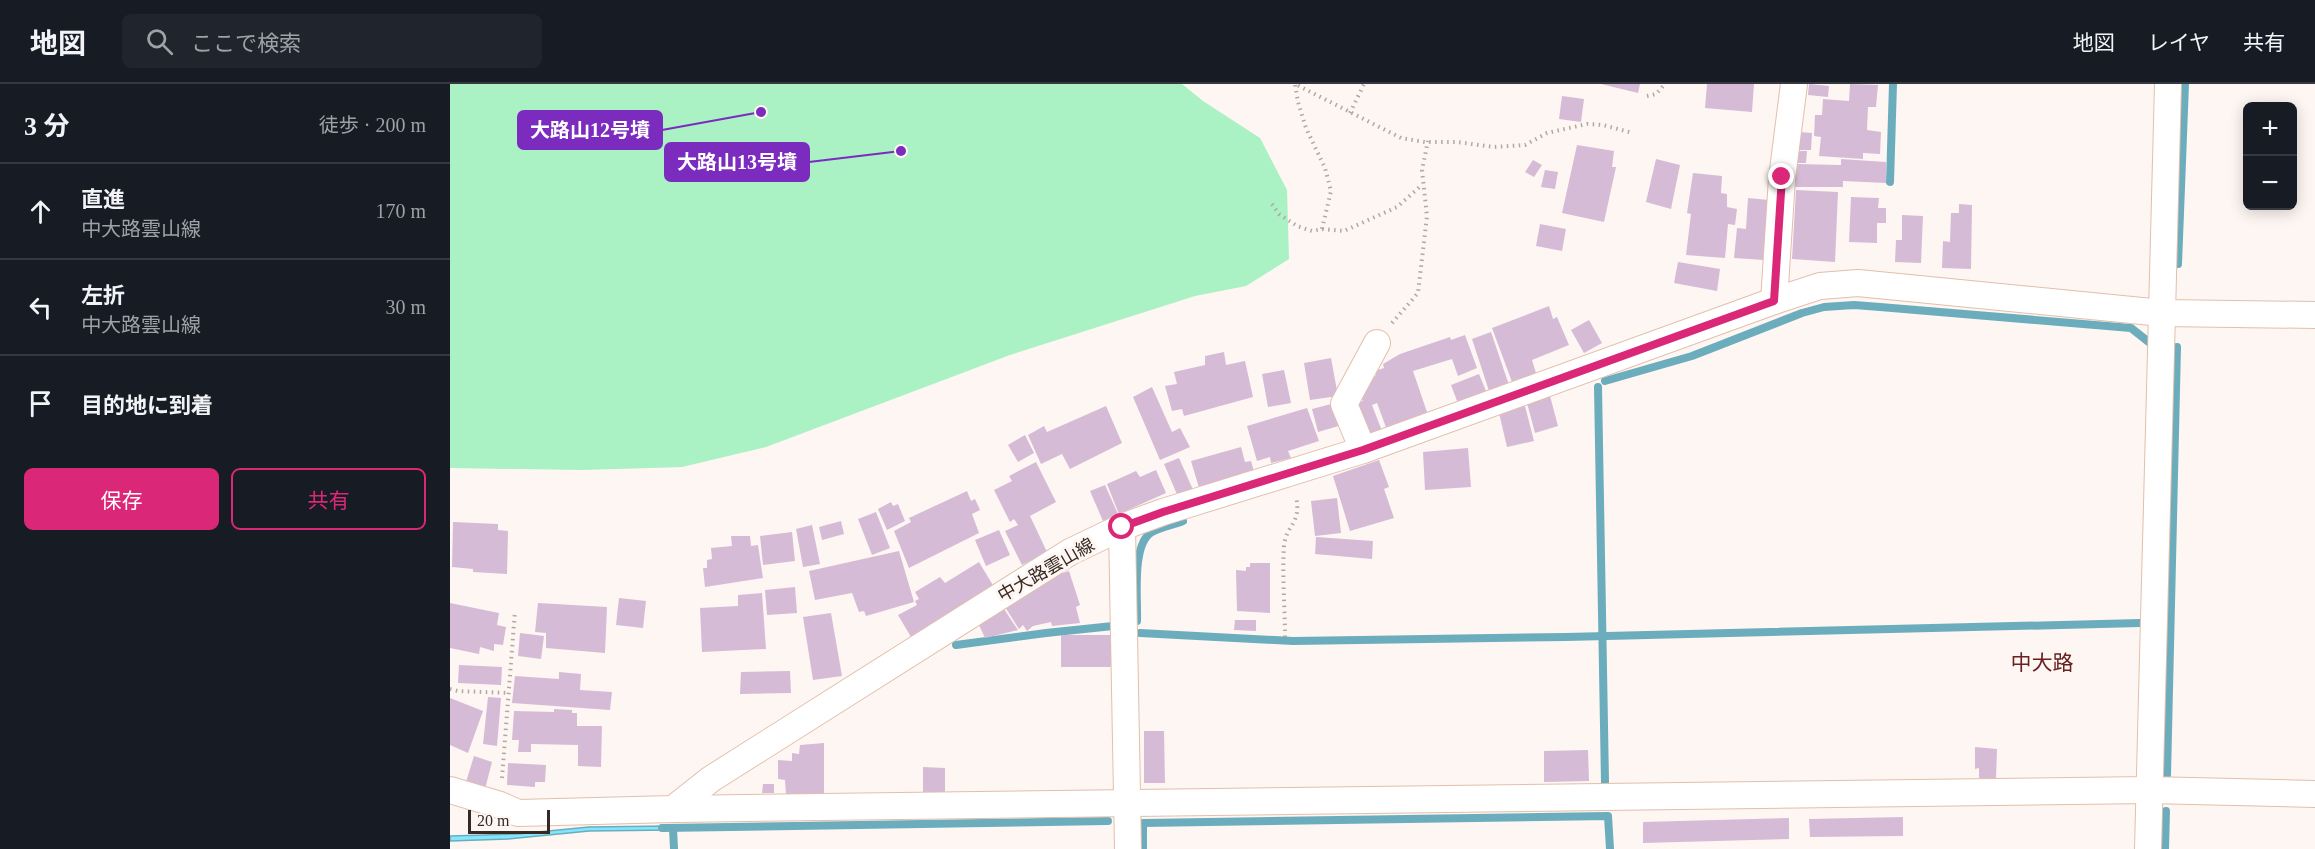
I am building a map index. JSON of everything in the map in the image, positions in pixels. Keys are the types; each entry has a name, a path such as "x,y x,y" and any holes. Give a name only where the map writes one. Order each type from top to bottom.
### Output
{"street":[{"path":"1774,301 1782,177 1794,84"},
{"path":"2148,849 2168,84"},
{"name":"中大路雲山線","path":"673,809 711,779 1060,558 1122,527 1163,512 1363,450 1820,286 1858,283 2162,313 2315,315"},
{"path":"1363,450 1344,404 1377,343"},
{"path":"1122,527 1128,849"},
{"path":"450,790 500,805 518,813 673,809 2149,790 2315,794"}],"path":[{"path":"1322,229 1331,191 1325,168 1306,128 1295,84 1401,138 1494,147 1525,145 1547,134 1587,124 1603,125 1633,134"},
{"path":"1350,113 1364,84"},
{"path":"1647,96 1656,94 1665,84"},
{"path":"1377,343 1418,293 1426,216 1422,170 1428,141"},
{"path":"1272,204 1280,214 1297,226 1312,231 1322,229 1344,231 1397,207 1423,184"},
{"path":"1286,637 1284,543 1297,519 1299,509 1295,491"},
{"path":"500,805 515,611"},
{"path":"450,688 458,691 509,693"}],"green space":[{"path":"450,84 1182,84 1203,101 1260,138 1287,190 1289,259 1246,286 1195,296 1010,355 766,447 682,467 583,470 450,468"}],"water":[{"path":"589,827 674,827 670,830 589,831 508,839 450,841 450,836 518,834"}],"building":[{"path":"1601,84 1640,84 1638,93"},
{"path":"1707,84 1754,84 1752,112 1705,108"},
{"path":"1809,84 1829,86 1828,97 1808,95"},
{"path":"1850,84 1878,85 1876,107 1868,107 1867,130 1881,132 1880,154 1863,153 1863,159 1819,156 1821,137 1814,136 1815,115 1822,115 1823,99 1849,101"},
{"path":"1562,96 1584,99 1581,122 1559,119"},
{"path":"1799,132 1812,133 1811,150 1799,150"},
{"path":"1577,145 1614,151 1612,167 1616,167 1604,222 1562,213"},
{"path":"1798,151 1807,151 1806,163 1796,163"},
{"path":"1656,159 1680,165 1671,209 1646,202"},
{"path":"1841,159 1886,162 1886,183 1843,181 1843,187 1793,187 1793,174 1796,174 1797,164 1841,165"},
{"path":"1533,160 1542,165 1534,177 1525,172"},
{"path":"1545,170 1558,172 1555,189 1541,187"},
{"path":"1693,173 1722,176 1721,193 1727,194 1727,207 1737,209 1735,225 1728,224 1725,258 1686,255 1691,214 1687,213"},
{"path":"1796,190 1838,192 1835,262 1792,259"},
{"path":"1851,197 1879,198 1878,208 1886,208 1886,223 1877,223 1877,243 1849,242"},
{"path":"1748,198 1769,200 1764,260 1734,258 1737,228 1746,229"},
{"path":"1959,204 1972,205 1971,269 1942,268 1943,241 1950,242 1951,213 1959,213"},
{"path":"1902,215 1923,216 1921,263 1895,262 1896,240 1902,240"},
{"path":"1540,224 1566,229 1562,251 1536,246"},
{"path":"1678,262 1720,269 1717,291 1674,283"},
{"path":"1549,306 1553,319 1557,317 1569,345 1532,360 1536,373 1512,382 1492,328"},
{"path":"1589,320 1602,343 1584,353 1571,330"},
{"path":"1491,332 1510,388 1490,394 1472,339"},
{"path":"1465,335 1477,368 1458,376 1452,359 1413,371 1428,415 1387,430 1377,403 1372,405 1382,431 1363,438 1350,406 1363,401 1359,391 1364,379 1376,376 1375,371 1384,368 1383,364 1400,354 1450,337 1451,340"},
{"path":"1224,352 1226,365 1245,361 1253,397 1184,416 1182,409 1172,411 1165,386 1177,384 1174,372 1205,365 1205,356"},
{"path":"1331,358 1338,396 1310,400 1304,363"},
{"path":"1284,370 1291,403 1268,407 1262,374"},
{"path":"1479,374 1488,396 1459,406 1451,385"},
{"path":"1152,387 1172,432 1180,428 1190,447 1160,460 1133,397"},
{"path":"1550,396 1558,426 1535,433 1527,403"},
{"path":"1335,403 1342,425 1318,432 1312,409"},
{"path":"1106,406 1122,443 1070,469 1062,454 1041,464 1028,435 1044,426 1047,432"},
{"path":"1525,406 1534,441 1507,447 1499,413"},
{"path":"1307,408 1319,441 1288,451 1291,458 1271,463 1270,457 1257,461 1247,426"},
{"path":"1025,435 1034,453 1018,462 1008,445"},
{"path":"1241,447 1245,462 1251,461 1255,475 1200,491 1191,461"},
{"path":"1468,448 1471,487 1425,490 1423,452"},
{"path":"1179,458 1194,492 1179,499 1164,464"},
{"path":"1379,460 1389,487 1384,489 1394,518 1350,531 1333,476"},
{"path":"1036,462 1056,502 1030,516 1047,552 1022,565 1005,531 1018,525 1014,519 1010,522 994,490 1012,481 1009,476"},
{"path":"1156,470 1166,493 1119,514 1107,484 1136,471 1140,477"},
{"path":"1105,485 1118,514 1103,521 1090,491"},
{"path":"967,491 971,501 975,499 980,510 972,514 979,533 909,568 894,531 911,522 909,518"},
{"path":"1337,498 1341,533 1315,536 1311,501"},
{"path":"891,502 893,506 898,504 905,521 887,530 878,509"},
{"path":"876,512 890,548 872,555 858,519"},
{"path":"841,521 844,534 822,540 819,527"},
{"path":"453,522 498,524 498,530 508,531 507,574 473,572 473,569 452,567"},
{"path":"812,525 820,564 803,567 796,529"},
{"path":"999,530 1010,555 986,566 975,540"},
{"path":"792,532 795,561 763,565 760,536"},
{"path":"731,536 750,536 751,546 758,545 763,578 705,587 703,568 707,568 707,560 712,559 711,548 732,546"},
{"path":"1316,537 1373,541 1372,559 1315,554"},
{"path":"899,551 914,602 866,616 864,611 859,612 852,593 815,600 809,571"},
{"path":"979,562 994,587 911,637 898,615 917,605 915,601 919,599 915,592 940,577 945,583"},
{"path":"1250,563 1270,563 1270,613 1237,611 1236,570 1246,571"},
{"path":"1069,571 1080,605 1076,607 1080,623 1052,626 1051,622 1033,626 1027,631 1023,625 1019,629 1005,607 1053,576"},
{"path":"795,587 797,613 767,615 765,590"},
{"path":"762,593 766,649 702,652 700,608 738,606 738,595"},
{"path":"619,598 646,601 643,628 616,625"},
{"path":"450,603 499,613 497,625 506,627 503,645 494,644 494,651 480,647 479,654 450,648"},
{"path":"538,603 607,607 605,653 546,648 546,633 535,632"},
{"path":"1004,609 1018,630 985,638 979,625"},
{"path":"831,613 842,676 813,680 803,617"},
{"path":"1235,620 1256,620 1256,631 1234,630"},
{"path":"520,633 544,636 541,659 518,656"},
{"path":"1061,635 1111,635 1111,667 1061,667"},
{"path":"459,665 502,667 501,685 458,683"},
{"path":"790,671 791,693 740,694 741,672"},
{"path":"559,672 581,674 580,690 612,692 610,710 512,703 515,676 559,679"},
{"path":"488,697 501,698 497,746 483,744"},
{"path":"450,698 483,711 468,753 450,745"},
{"path":"554,709 572,710 572,713 577,713 577,726 602,726 601,767 578,766 578,745 531,744 531,752 518,752 519,740 512,740 514,711 554,712"},
{"path":"1144,731 1164,731 1165,783 1144,783"},
{"path":"824,743 824,795 786,795 785,780 778,779 778,760 792,761 792,753 799,754 800,745"},
{"path":"1975,747 1997,749 1996,780 1979,778 1979,768 1975,769"},
{"path":"1588,750 1589,781 1544,782 1544,751"},
{"path":"474,756 492,762 485,789 466,782"},
{"path":"508,763 546,765 545,782 535,782 535,787 507,785"},
{"path":"923,767 945,768 945,795 923,795"},
{"path":"763,784 774,784 774,793 762,793"},
{"path":"1903,817 1903,836 1810,837 1809,819"},
{"path":"1789,818 1789,839 1643,843 1643,822"}],"waterway":[{"path":"1890,182 1893,84"},
{"path":"2178,264 2185,84"},
{"path":"1605,381 1692,356 1802,313 1824,307 1854,305 2131,328 2150,343"},
{"path":"2167,775 2177,347"},
{"path":"1598,387 1605,782"},
{"path":"1137,621 1138,560 1145,538 1152,532 1183,521"},
{"path":"1140,633 1293,641 1566,637 2140,623"},
{"path":"956,645 1113,626"},
{"path":"2165,849 2166,811"},
{"path":"1143,849 1143,823 1608,816 1610,849"},
{"path":"662,828 1108,821"},
{"path":"673,828 674,849"}],"place":[{"name":"大路山12号墳","path":"761,112"},
{"name":"大路山13号墳","path":"901,151"}],"district":[{"name":"中大路","path":"2042,663"}],"route":[{"path":"1122,527 1163,512 1363,450 1774,301 1782,177"}]}
